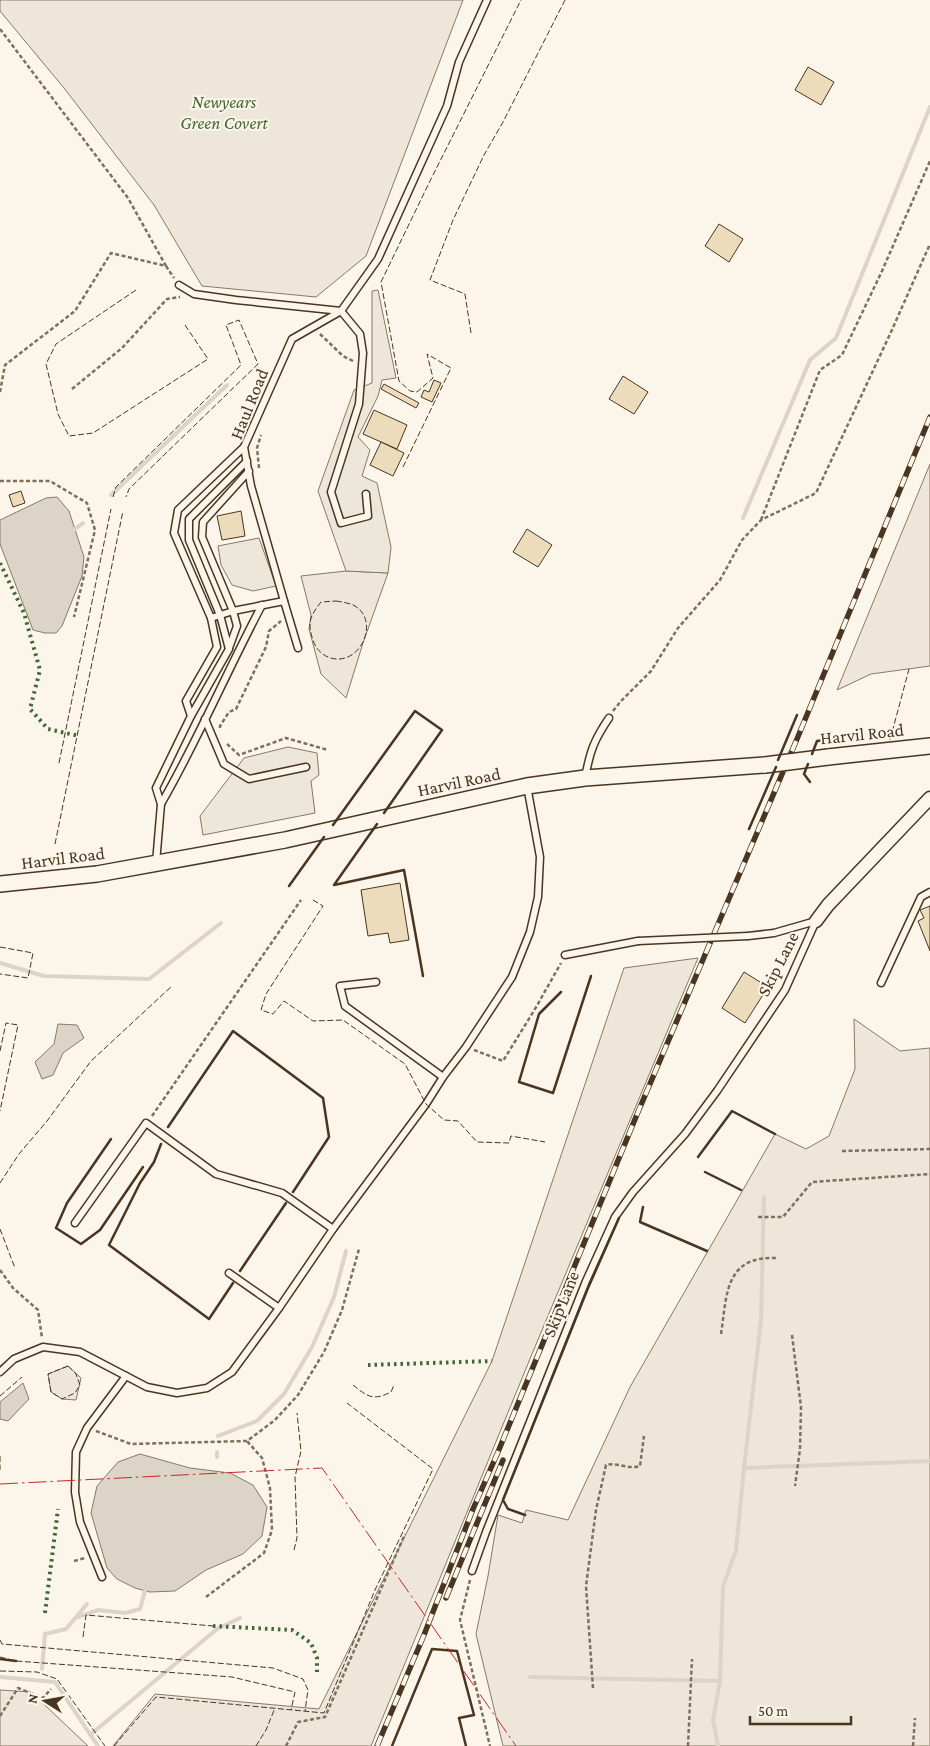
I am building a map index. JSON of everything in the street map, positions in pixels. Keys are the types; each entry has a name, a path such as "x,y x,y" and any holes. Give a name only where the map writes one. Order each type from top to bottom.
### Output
{"street":[{"name":"Harvil Road","path":"0,884 98,874 156,864 285,840 527,786 585,778 766,765 930,746"},
{"path":"816,921 828,905 930,798"}],"lane":[{"name":"Haul Road","path":"298,648 251,486 244,447 292,339 341,311 378,259 447,106 460,62 487,0"},
{"path":"179,285 194,294 341,311 360,334 363,353 359,404 331,492 341,522 368,516 366,494"},
{"path":"191,716 186,700 217,647 211,618 174,533 178,510 244,447"},
{"path":"229,649 220,615 189,540 189,519 247,461"},
{"path":"156,864 161,804 156,788 191,716 229,649 237,626 233,611 202,537 203,522 249,471"},
{"path":"211,618 233,611 284,601"},
{"path":"161,804 176,779 262,606"},
{"path":"585,778 589,752 595,738 609,718"},
{"path":"205,719 224,764 249,779 306,767"},
{"path":"0,1372 14,1359 43,1347 80,1352 147,1387 177,1392 207,1388 232,1372 333,1229 426,1104 512,977 530,932 538,897 540,857 527,786"},
{"path":"881,983 921,897 930,892"},
{"path":"565,955 638,941 774,933 816,921"},
{"name":"Skip Lane","path":"472,1571 586,1281 616,1217 633,1192 696,1120 786,990 816,921"},
{"path":"376,982 340,986 345,1006 443,1077"},
{"path":"75,1223 146,1123 216,1174 282,1193 333,1229"},
{"path":"229,1272 279,1308"},
{"path":"102,1577 80,1522 74,1492 76,1452 88,1428 126,1376"}],"path":[{"path":"0,29 128,198 166,266 179,285"},
{"path":"761,520 820,370 842,355 882,271 930,161"},
{"path":"609,718 621,701 651,671 678,628 720,580 742,540 761,520 816,493 930,244"},
{"path":"0,392 5,365 75,312 111,253 166,266"},
{"path":"72,389 122,348 167,299 194,294"},
{"path":"0,481 50,481 86,502 95,530 74,617"},
{"path":"146,1123 302,900"},
{"path":"466,1047 503,1061 565,955"},
{"path":"842,1151 930,1149"},
{"path":"758,1217 783,1217 812,1182 930,1174"},
{"path":"88,1428 131,1444 247,1441 275,1420 298,1395 324,1352 342,1310 359,1249"},
{"path":"721,1334 732,1276 742,1266 757,1259 776,1258"},
{"path":"0,1270 13,1288 38,1310 43,1347"},
{"path":"792,1335 801,1407 795,1486"},
{"path":"592,1686 586,1586 596,1510 606,1465 613,1464 634,1468 640,1466 644,1436"},
{"path":"206,1598 264,1553 272,1530 270,1488 262,1458 247,1441"},
{"path":"286,1746 298,1722 325,1717 405,1534"},
{"path":"472,1571 460,1620 490,1746"},
{"path":"688,1746 692,1659"},
{"path":"0,1716 18,1688 43,1698 51,1689"},
{"path":"913,1746 915,1718"}],"green space":[{"name":"Newyears Green Covert","path":"0,0 463,0 366,256 316,297 202,286 154,205 64,88 0,11"},
{"path":"930,464 930,666 871,674 837,690"},
{"path":"346,571 388,573 346,698 321,674 309,629 311,615 301,576"},
{"path":"698,958 532,1354 371,1746 113,1746 155,1694 319,1709 492,1361 624,968"},
{"path":"854,1019 900,1051 930,1048 930,1746 503,1746 476,1634 498,1515 522,1523 526,1510 568,1520 630,1387 775,1134 806,1149 829,1136 855,1069"},
{"path":"68,1366 81,1378 76,1400 62,1399 51,1392 48,1374"},
{"path":"0,1690 31,1692 88,1746 0,1746"}],"shaded area":[{"path":"378,290 396,378 382,380 378,396 358,437 370,450 362,476 377,483 391,547 388,573 346,571 318,491 354,390 372,383 372,291"},
{"path":"57,497 69,511 84,557 82,576 62,626 56,633 45,633 33,630 0,544 0,520 46,498"},
{"path":"259,538 276,586 253,591 232,585 221,565 218,546"},
{"path":"288,747 317,753 319,775 311,781 315,813 203,835 200,816 244,758"},
{"path":"58,1024 77,1025 84,1038 63,1053 53,1075 42,1079 35,1062 54,1044"},
{"path":"23,1383 29,1399 8,1421 0,1419 0,1402"},
{"path":"140,1454 190,1468 230,1473 253,1485 267,1507 262,1536 243,1554 206,1570 175,1591 150,1592 135,1588 117,1579 107,1568 91,1513 97,1486 118,1462"}],"building":[{"path":"808,67 834,82 821,105 795,90"},
{"path":"719,224 743,239 729,262 705,246"},
{"path":"623,376 648,392 634,414 609,399"},
{"path":"434,380 441,383 432,402 421,397 424,390 429,392"},
{"path":"384,384 419,403 416,408 381,389"},
{"path":"374,410 407,425 397,449 363,434"},
{"path":"381,442 404,453 393,476 370,465"},
{"path":"21,491 25,503 13,507 9,495"},
{"path":"241,511 245,536 222,540 217,516"},
{"path":"527,529 552,545 538,567 513,552"},
{"path":"400,883 409,940 390,943 388,933 368,936 361,890"},
{"path":"930,906 930,951 918,921 924,918 920,910"},
{"path":"744,972 768,987 745,1023 722,1008"}],"waterway":[{"path":"743,518 810,360 836,338 930,107"},
{"path":"111,495 227,385"},
{"path":"75,529 83,523"},
{"path":"0,963 44,976 149,979 221,923"},
{"path":"744,1468 761,1320 764,1197"},
{"path":"218,1436 257,1421 284,1394 312,1347 334,1297 346,1251"},
{"path":"217,1452 217,1457"},
{"path":"718,1746 713,1720 720,1681 723,1587 736,1550 744,1468 930,1461"},
{"path":"78,1617 98,1610 125,1613 140,1609 145,1591"},
{"path":"42,1669 45,1634 66,1629 87,1604"},
{"path":"90,1735 217,1629 240,1618"},
{"path":"0,1677 55,1682 98,1746"},
{"path":"530,1677 720,1681"}],"railway":[{"path":"377,1746 638,1112 797,739 930,417"},
{"path":"446,1598 503,1460"}],"hedge":[{"path":"0,563 24,613 40,670 30,709 48,729 79,736"},
{"path":"368,1365 492,1361"},
{"path":"45,1613 58,1509"},
{"path":"213,1626 292,1630 311,1643 317,1658 317,1672"}],"fence":[{"path":"403,467 451,368 427,354 433,378 417,392 410,391 399,381 381,282 521,0"},
{"path":"471,333 465,294 430,280 453,220 484,155 503,122 565,0"},
{"path":"136,290 56,344 46,364 58,414 69,436 93,433 208,359 185,325"},
{"path":"113,497 116,487 241,365 226,325 239,320 258,364 129,489 126,497"},
{"path":"59,763 111,509"},
{"path":"55,844 123,511"},
{"path":"336,601 355,606 361,611 366,623 365,637 358,649 353,654 341,659 329,658 319,651 310,629 314,611 321,602 336,601"},
{"path":"890,740 909,669"},
{"path":"313,900 323,906 266,994 261,1010 273,1014 284,1001 313,1021 343,1020 405,1064 426,1104 444,1120 458,1121 477,1142 509,1143 511,1136 545,1142"},
{"path":"0,947 33,953 28,978 0,974"},
{"path":"0,1183 19,1154 47,1121 91,1061 172,986"},
{"path":"0,1051 6,1023 18,1025 0,1111"},
{"path":"0,1229 15,1268"},
{"path":"68,1366 76,1374 80,1385 75,1393 62,1399 51,1392 48,1374 68,1366"},
{"path":"0,1396 22,1377"},
{"path":"353,1385 367,1395 375,1397 391,1392 394,1385"},
{"path":"114,1746 156,1697 324,1713 375,1590 433,1469 347,1403"},
{"path":"294,1550 297,1538 295,1477 301,1451 297,1413"},
{"path":"0,1456 0,1470"},
{"path":"83,1637 86,1615 213,1626"},
{"path":"0,1640 2,1644 273,1668 303,1679 308,1690 305,1711"},
{"path":"0,1657 16,1661 232,1677 295,1692 291,1710"},
{"path":"0,1671 37,1672 57,1679 105,1746"},
{"path":"256,1746 266,1730 275,1708"}],"wall":[{"path":"333,825 415,711 442,730 384,813"},
{"path":"778,760 797,715"},
{"path":"812,754 817,741 825,740"},
{"path":"808,764 804,774 810,782"},
{"path":"749,829 776,767"},
{"path":"377,824 334,885 404,870 423,976"},
{"path":"289,886 324,837"},
{"path":"561,992 539,1014 519,1082 553,1093 591,976"},
{"path":"168,1127 233,1031 323,1098 329,1137 293,1192"},
{"path":"698,1157 732,1111 775,1134"},
{"path":"111,1139 67,1203 56,1228 81,1244 100,1230 143,1167"},
{"path":"161,1144 154,1162 140,1183 109,1245 209,1319 233,1283"},
{"path":"705,1172 741,1190"},
{"path":"240,1271 286,1203"},
{"path":"643,1207 640,1222 707,1251"},
{"path":"525,1515 508,1509 503,1500 588,1288 619,1218"},
{"path":"392,1746 432,1649 457,1651 474,1715 459,1718 466,1746"},
{"path":"0,1659 16,1661"}],"power":[{"path":"0,1484 322,1468 516,1746"}]}
